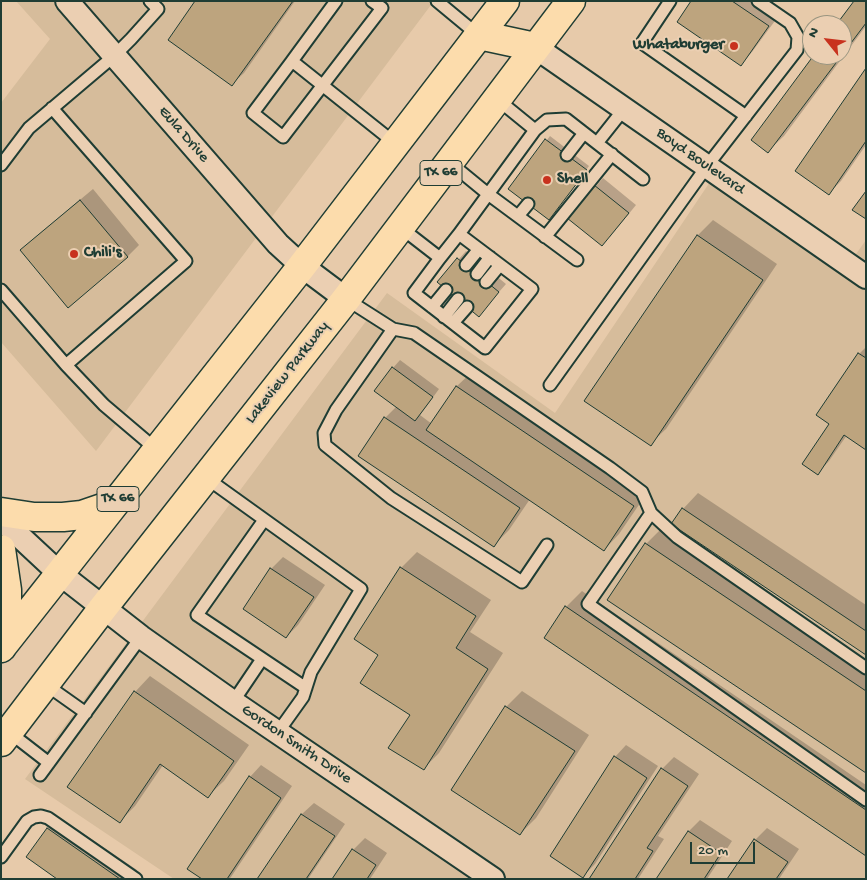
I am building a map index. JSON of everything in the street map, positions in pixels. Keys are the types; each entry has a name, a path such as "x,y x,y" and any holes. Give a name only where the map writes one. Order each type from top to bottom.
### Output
{"main road":[{"name":"Lakeview Parkway","path":"5,737 102,608 346,299 571,1"},
{"name":"TX 66","path":"2,648 302,266 479,35 502,2"},
{"path":"502,2 535,47"},
{"path":"479,35 535,47"},
{"path":"1,512 34,517 63,517 82,515 114,504"},
{"path":"1,549 7,590 7,615 2,648"}],"street":[{"name":"Eula Drive","path":"67,1 278,244 302,266 346,299"},
{"name":"Boyd Boulevard","path":"535,47 866,277"},
{"name":"Gordon Smith Drive","path":"1,519 102,608 141,637 493,879"}],"lane":[{"path":"1,165 29,128 114,56 158,9 150,1"},
{"path":"336,1 252,113 283,137 382,8 372,1"},
{"path":"437,1 479,35"},
{"path":"670,1 642,44 746,116"},
{"path":"550,385 707,166 797,50 798,37 790,23 758,1"},
{"path":"292,62 396,144"},
{"path":"496,99 535,130"},
{"path":"52,108 186,261 66,365"},
{"path":"598,143 624,109"},
{"path":"458,234 532,289 485,348 414,293 535,130 547,120 566,119 643,179"},
{"path":"567,155 584,133"},
{"path":"545,237 612,154"},
{"path":"449,162 488,194 578,260"},
{"path":"518,216 528,204"},
{"path":"400,227 440,258"},
{"path":"466,265 478,249"},
{"path":"490,257 482,278 500,265"},
{"path":"1,290 66,365 104,405 158,450"},
{"path":"432,307 446,290"},
{"path":"346,299 392,330 414,333 610,468 642,492 651,513 677,537 866,668"},
{"path":"449,320 463,303"},
{"path":"392,330 336,410 324,433 325,445 391,498 522,582 547,545"},
{"path":"205,477 361,589 311,672 303,697 278,732"},
{"path":"651,513 588,604 866,800"},
{"path":"264,520 197,616 306,688"},
{"path":"40,775 141,637"},
{"path":"233,702 262,659"},
{"path":"46,684 86,713"},
{"path":"5,737 49,763"},
{"path":"1,856 27,822 34,817 41,816 48,818 136,879"}],"shaded area":[{"path":"16,1 434,1 96,451 1,342 1,103 50,39"},
{"path":"722,164 856,254 866,240 866,879 174,879 25,779 387,293 555,413"}],"building":[{"path":"195,1 293,1 232,86 168,40"},
{"name":"Whataburger","path":"691,1 732,1 769,26 741,66 677,22"},
{"path":"854,1 866,1 866,23 852,42 852,15 844,15"},
{"path":"807,65 834,65 768,153 751,140"},
{"path":"866,68 866,141 829,195 795,171"},
{"name":"Shell","path":"545,139 587,170 549,220 508,189"},
{"path":"594,185 629,213 602,246 567,218"},
{"path":"866,191 866,219 852,210"},
{"name":"Chili's","path":"80,200 128,257 68,308 20,250"},
{"path":"697,235 763,280 651,446 584,401"},
{"path":"457,258 499,292 479,317 437,282"},
{"path":"858,353 866,358 866,450 844,435 818,475 802,464 829,424 816,415"},
{"path":"392,367 433,397 415,421 374,391"},
{"path":"456,386 634,506 604,551 426,430"},
{"path":"384,417 520,508 494,547 358,456"},
{"path":"682,508 866,631 866,655 671,524"},
{"path":"645,543 866,691 866,773 607,600"},
{"path":"400,567 476,616 456,648 488,669 424,770 388,748 410,715 360,683 378,655 354,639"},
{"path":"270,568 314,597 286,638 243,609"},
{"path":"565,606 866,810 866,856 544,638"},
{"path":"134,691 234,761 208,798 160,764 120,823 67,787"},
{"path":"505,706 575,751 520,835 451,790"},
{"path":"614,756 647,778 583,878 550,856"},
{"path":"661,768 688,786 647,848 653,851 635,879 589,879"},
{"path":"249,776 281,798 227,879 202,879 187,869"},
{"path":"301,814 335,836 306,879 257,879"},
{"path":"47,828 120,879 57,879 26,857"},
{"path":"688,831 721,853 704,879 656,879"},
{"path":"754,839 788,862 776,879 727,879"},
{"path":"352,849 376,865 367,879 332,879"}],"place":[{"name":"Whataburger","path":"734,46"},
{"name":"Shell","path":"547,180"},
{"name":"Chili's","path":"74,254"}]}
